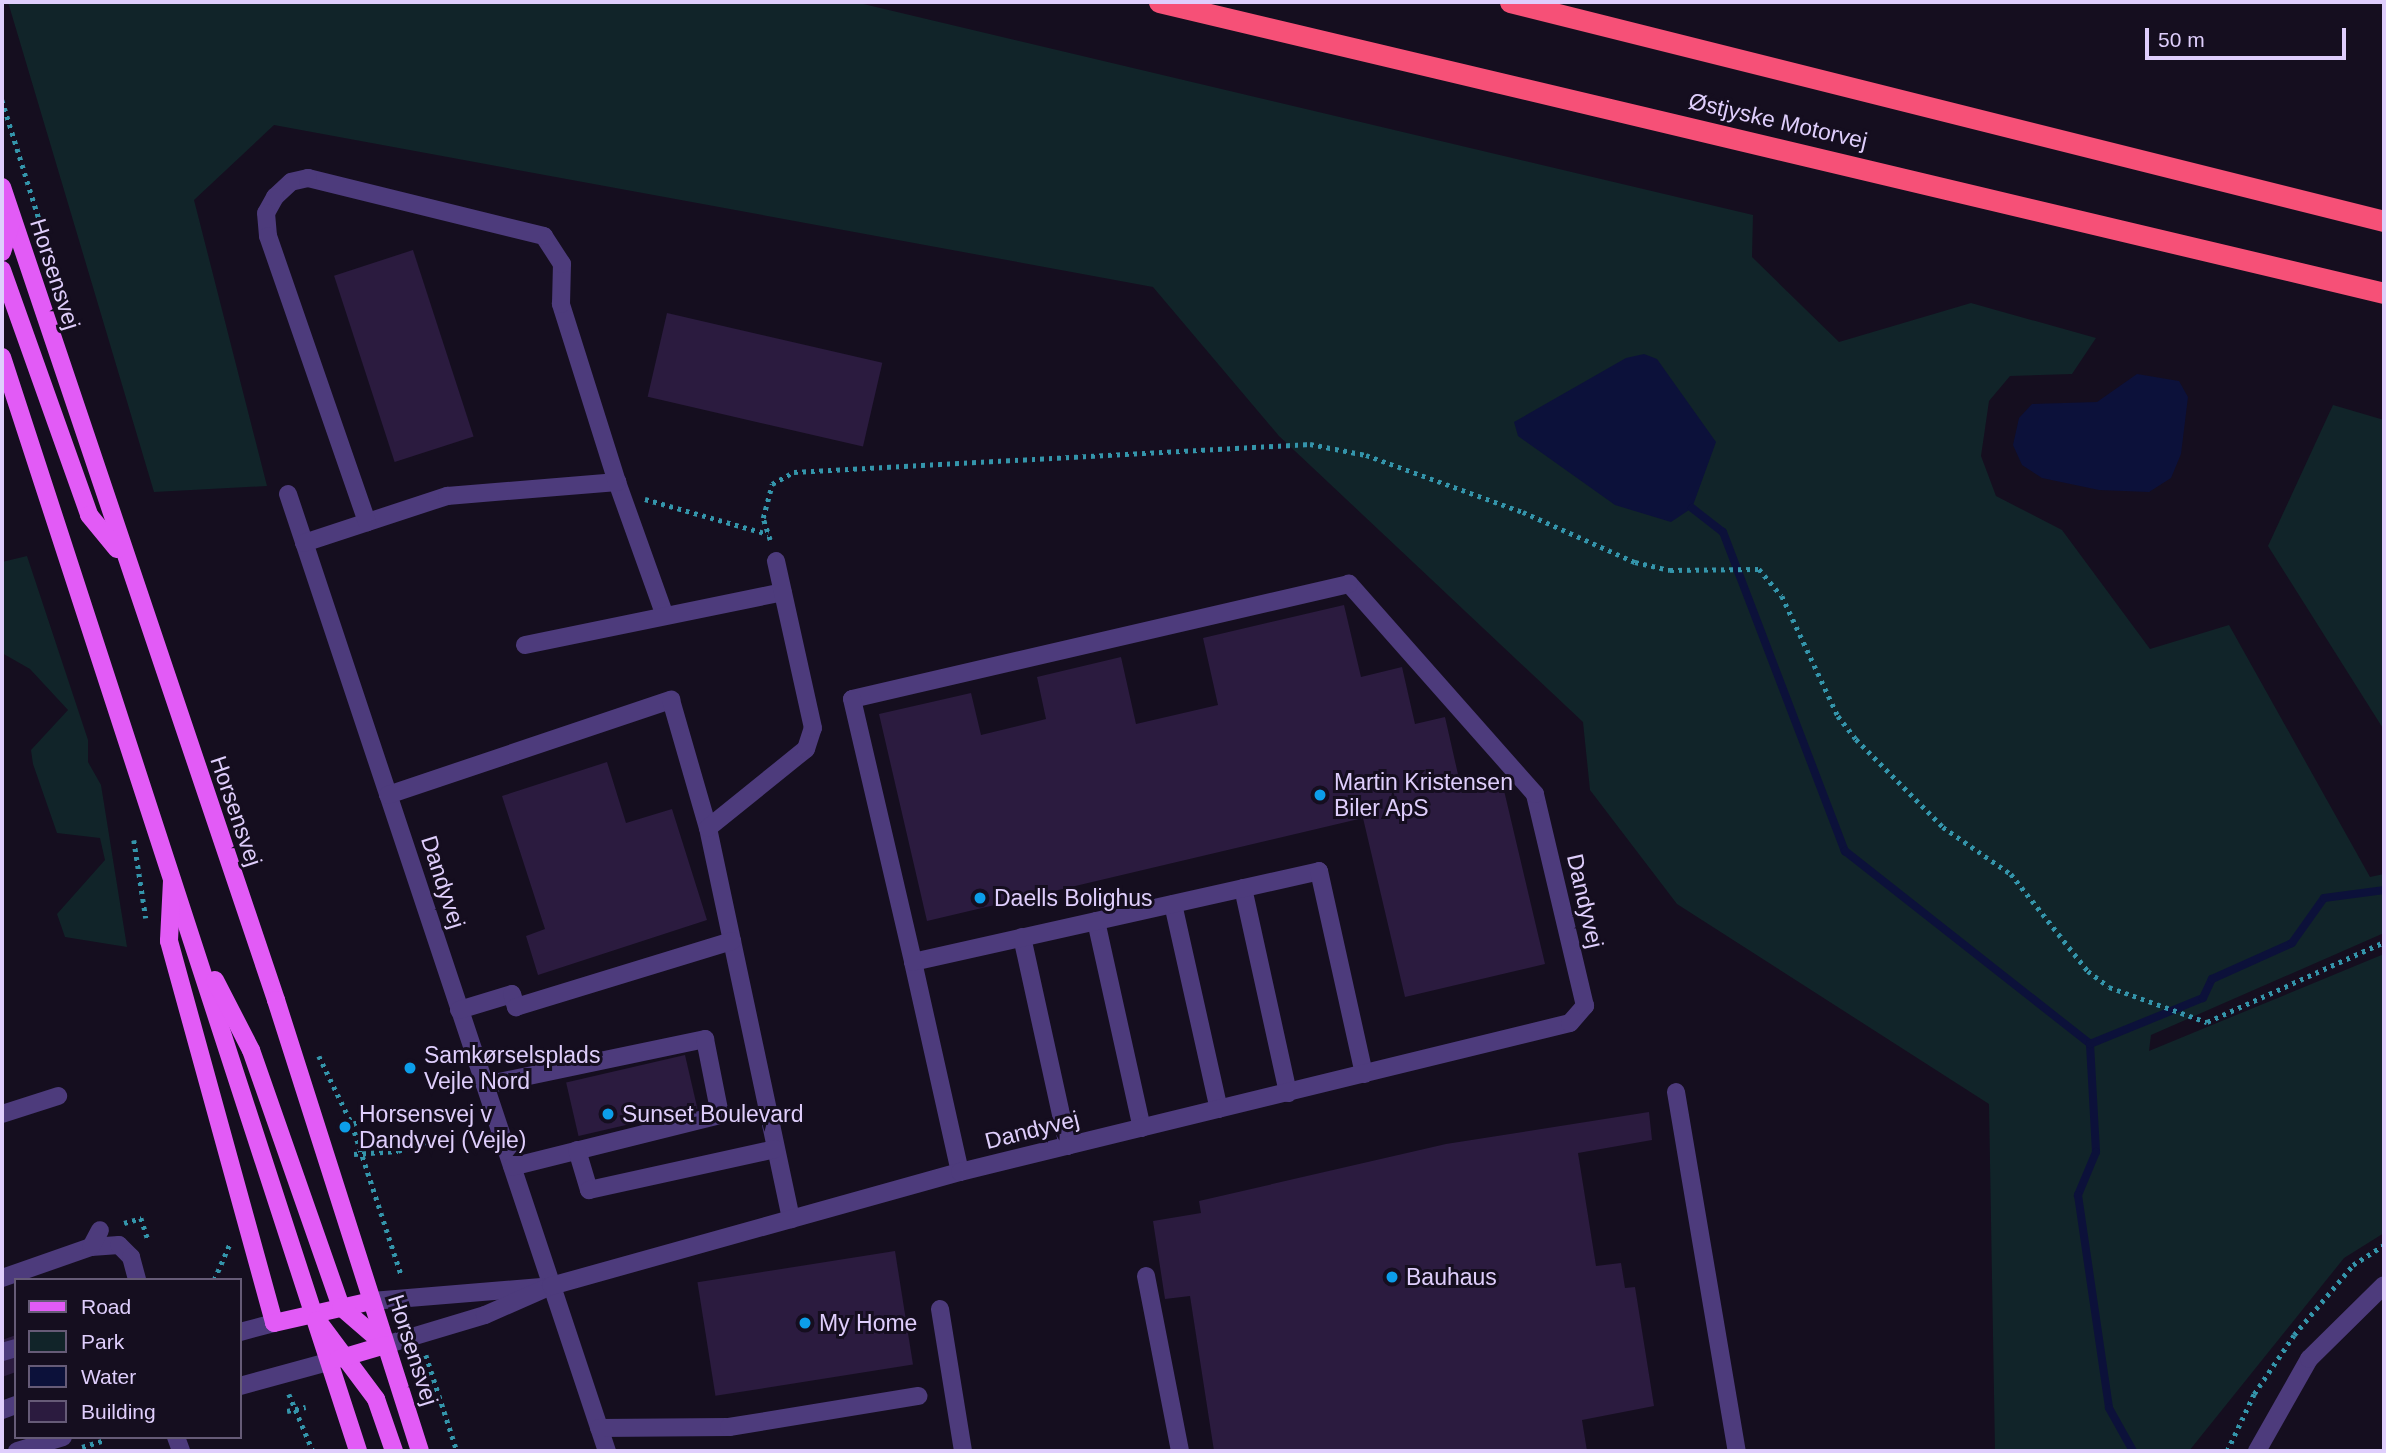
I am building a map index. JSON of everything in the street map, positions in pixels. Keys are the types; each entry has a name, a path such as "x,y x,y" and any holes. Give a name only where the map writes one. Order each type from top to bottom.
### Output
{"highway":[{"name":"Østjyske Motorvej","path":"1159,2 2384,293"},
{"path":"1510,2 2384,220"}],"main road":[{"name":"Horsensvej","path":"2,187 420,1451"},
{"path":"2,252 12,222"},
{"path":"2,270 89,515 124,557"},
{"path":"2,357 172,869 311,1313 358,1451"},
{"path":"172,869 169,941 274,1323 372,1301"},
{"path":"193,938 251,1050 341,1307 385,1345"},
{"path":"311,1313 347,1356 376,1399 394,1451"},
{"path":"328,1362 385,1345"}],"street":[{"path":"367,522 268,236 266,213 275,197 291,181 308,178 544,236 562,264 561,304 617,482 664,616"},
{"path":"304,543 447,496 617,482"},
{"name":"Dandyvej","path":"288,494 607,1451"},
{"path":"708,828 806,749 813,728 776,561"},
{"name":"Dandyvej","path":"385,1345 420,1337 551,1286 960,1172 1570,1024 1585,1006 1535,794 1349,584 852,699 913,962"},
{"path":"525,645 783,592"},
{"path":"388,795 671,700 708,828 791,1219"},
{"path":"960,1172 913,962 1319,871 1364,1074"},
{"path":"1243,888 1288,1093"},
{"path":"1173,904 1219,1110"},
{"path":"1096,921 1142,1128"},
{"path":"1021,937 1068,1146"},
{"path":"459,1010 512,994 516,1007 732,941"},
{"path":"485,1085 705,1038 720,1115 512,1167"},
{"path":"1676,1092 1737,1451"},
{"path":"2,1114 58,1096"},
{"path":"577,1150 589,1190 776,1149"},
{"path":"92,1247 100,1230"},
{"path":"2,1278 92,1247 119,1245 131,1257 136,1278"},
{"path":"1146,1276 1180,1451"},
{"path":"2257,1451 2309,1359 2384,1285"},
{"name":"Dandyvej","path":"372,1301 407,1295 551,1286"},
{"path":"940,1308 963,1451"},
{"path":"242,1331 274,1323"},
{"path":"242,1385 328,1362"},
{"path":"599,1429 729,1427 918,1396"},
{"path":"17,1451 56,1439"}],"path":[{"path":"776,561 763,518 772,484 794,472 1310,444 1366,455 1445,483 1635,562 1670,570 1738,567 1759,569 1782,596 1838,716 1856,738 1943,827 2011,874 2088,971 2158,1008 2207,1022 2384,942"},
{"path":"617,482 642,499 768,534"},
{"path":"315,1048 352,1124 407,1295"},
{"path":"345,1126 360,1121"},
{"path":"354,1154 432,1140"},
{"path":"215,1278 232,1239"},
{"path":"420,1337 457,1451"},
{"path":"287,1411 306,1407"}],"green space":[{"path":"8,2 855,2 1753,215 1752,257 1839,342 1971,303 2096,338 2072,374 2010,376 1989,401 1981,456 1996,496 2062,530 2150,649 2229,625 2370,877 2384,874 2384,933 2151,1035 2149,1051 2384,954 2384,1233 2344,1258 2189,1451 1995,1451 1989,1104 1677,904 1590,790 1583,722 1279,436 1153,287 274,125 194,200 267,486 154,492"},
{"path":"2333,405 2384,420 2384,730 2268,546"},
{"path":"27,556 88,740 88,762 101,785 127,947 65,937 57,914 105,860 100,838 57,833 33,764 31,750 68,710 30,669 2,653 2,562"}],"water":[{"path":"1644,354 1657,359 1716,442 1692,508 1671,522 1615,505 1518,436 1514,422 1626,358"},
{"path":"2137,374 2179,381 2188,397 2181,454 2171,478 2149,492 2099,490 2042,478 2022,465 2013,445 2019,418 2032,404 2097,402"}],"building":[{"path":"413,250 474,436 395,462 334,276"},
{"path":"667,313 882,363 863,447 648,397"},
{"path":"1344,605 1361,677 1402,667 1415,724 1445,717 1462,792 1502,782 1545,964 1405,997 1363,818 927,921 879,714 971,693 981,735 1046,719 1037,677 1121,657 1136,724 1218,705 1203,638"},
{"path":"607,762 626,823 672,809 707,920 538,975 526,936 545,929 502,796"},
{"path":"685,1055 697,1109 578,1136 566,1082"},
{"name":"Bauhaus","path":"1649,1112 1652,1140 1578,1153 1596,1266 1621,1263 1625,1288 1635,1287 1654,1406 1582,1420 1587,1451 1214,1451 1190,1296 1165,1299 1153,1221 1201,1213 1199,1201 1446,1144"},
{"name":"My Home","path":"895,1251 913,1365 715,1396 697,1282"},
{"path":"14,1336 14,1373 2,1377 2,1340"}],"waterway":[{"path":"1692,508 1723,532 1845,851 2090,1044 2096,1152 2078,1195 2109,1408 2133,1451"},
{"path":"2090,1044 2203,998 2212,979 2292,943 2324,898 2384,890"}],"place":[{"name":"Martin Kristensen Biler ApS","path":"1320,795"},
{"name":"Daells Bolighus","path":"980,898"},
{"name":"Samkørselsplads Vejle Nord","path":"410,1068"},
{"name":"Sunset Boulevard","path":"608,1114"},
{"name":"Horsensvej v Dandyvej (Vejle)","path":"345,1127"},
{"name":"Bauhaus","path":"1392,1277"},
{"name":"My Home","path":"805,1323"}]}
